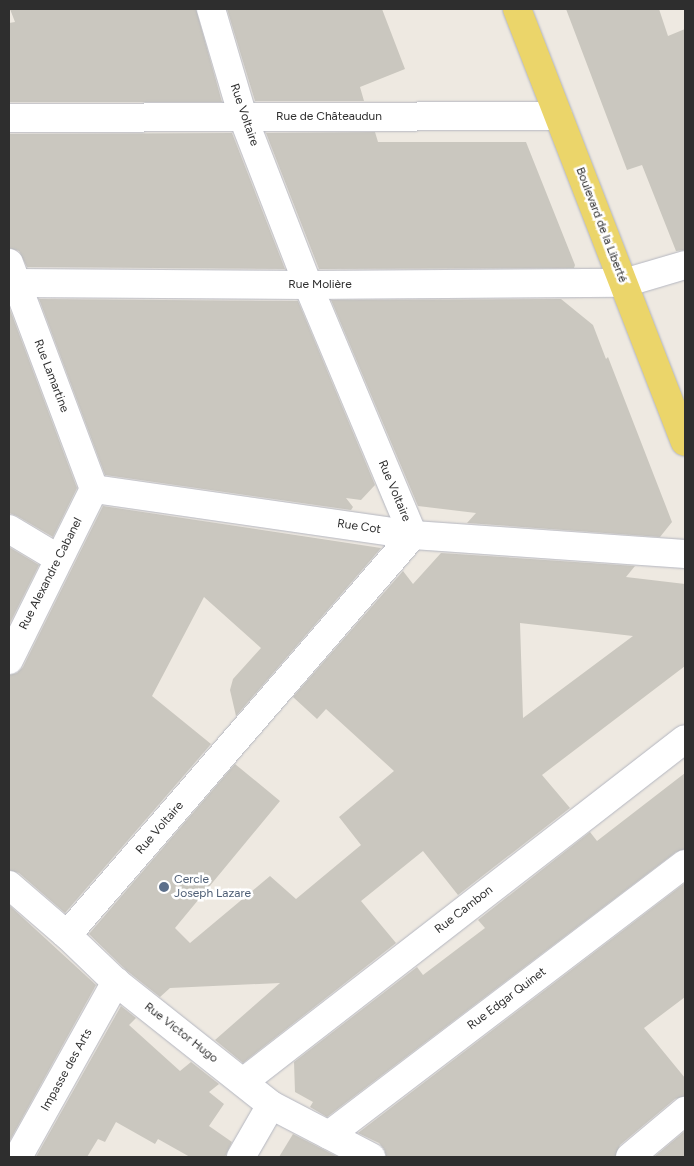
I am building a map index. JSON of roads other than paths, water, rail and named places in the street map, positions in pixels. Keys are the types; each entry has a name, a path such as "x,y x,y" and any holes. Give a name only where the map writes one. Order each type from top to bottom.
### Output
{"main road":[{"name":"Boulevard de la Liberté","path":"517,9 685,442"}],"street":[{"name":"Rue Voltaire","path":"67,935 413,535 308,285 243,117 211,9"},
{"name":"Rue de Châteaudun","path":"9,118 558,116"},
{"name":"Rue Molière","path":"12,273 308,285 624,283 685,265"},
{"name":"Rue Lamartine","path":"12,273 94,489"},
{"name":"Rue Cot","path":"94,489 413,535 685,554"},
{"name":"Rue Alexandre Cabanel","path":"9,660 94,489"},
{"path":"9,529 59,559"},
{"name":"Rue Cambon","path":"242,1082 685,739"},
{"name":"Rue Edgar Quinet","path":"329,1135 685,864"},
{"name":"Rue Victor Hugo","path":"9,885 67,935 116,982 271,1105 371,1157"},
{"name":"Impasse des Arts","path":"18,1157 116,982"},
{"path":"241,1157 271,1105"},
{"path":"630,1157 685,1111"}],"place":[{"name":"Cercle Joseph Lazare","path":"164,887"}]}
